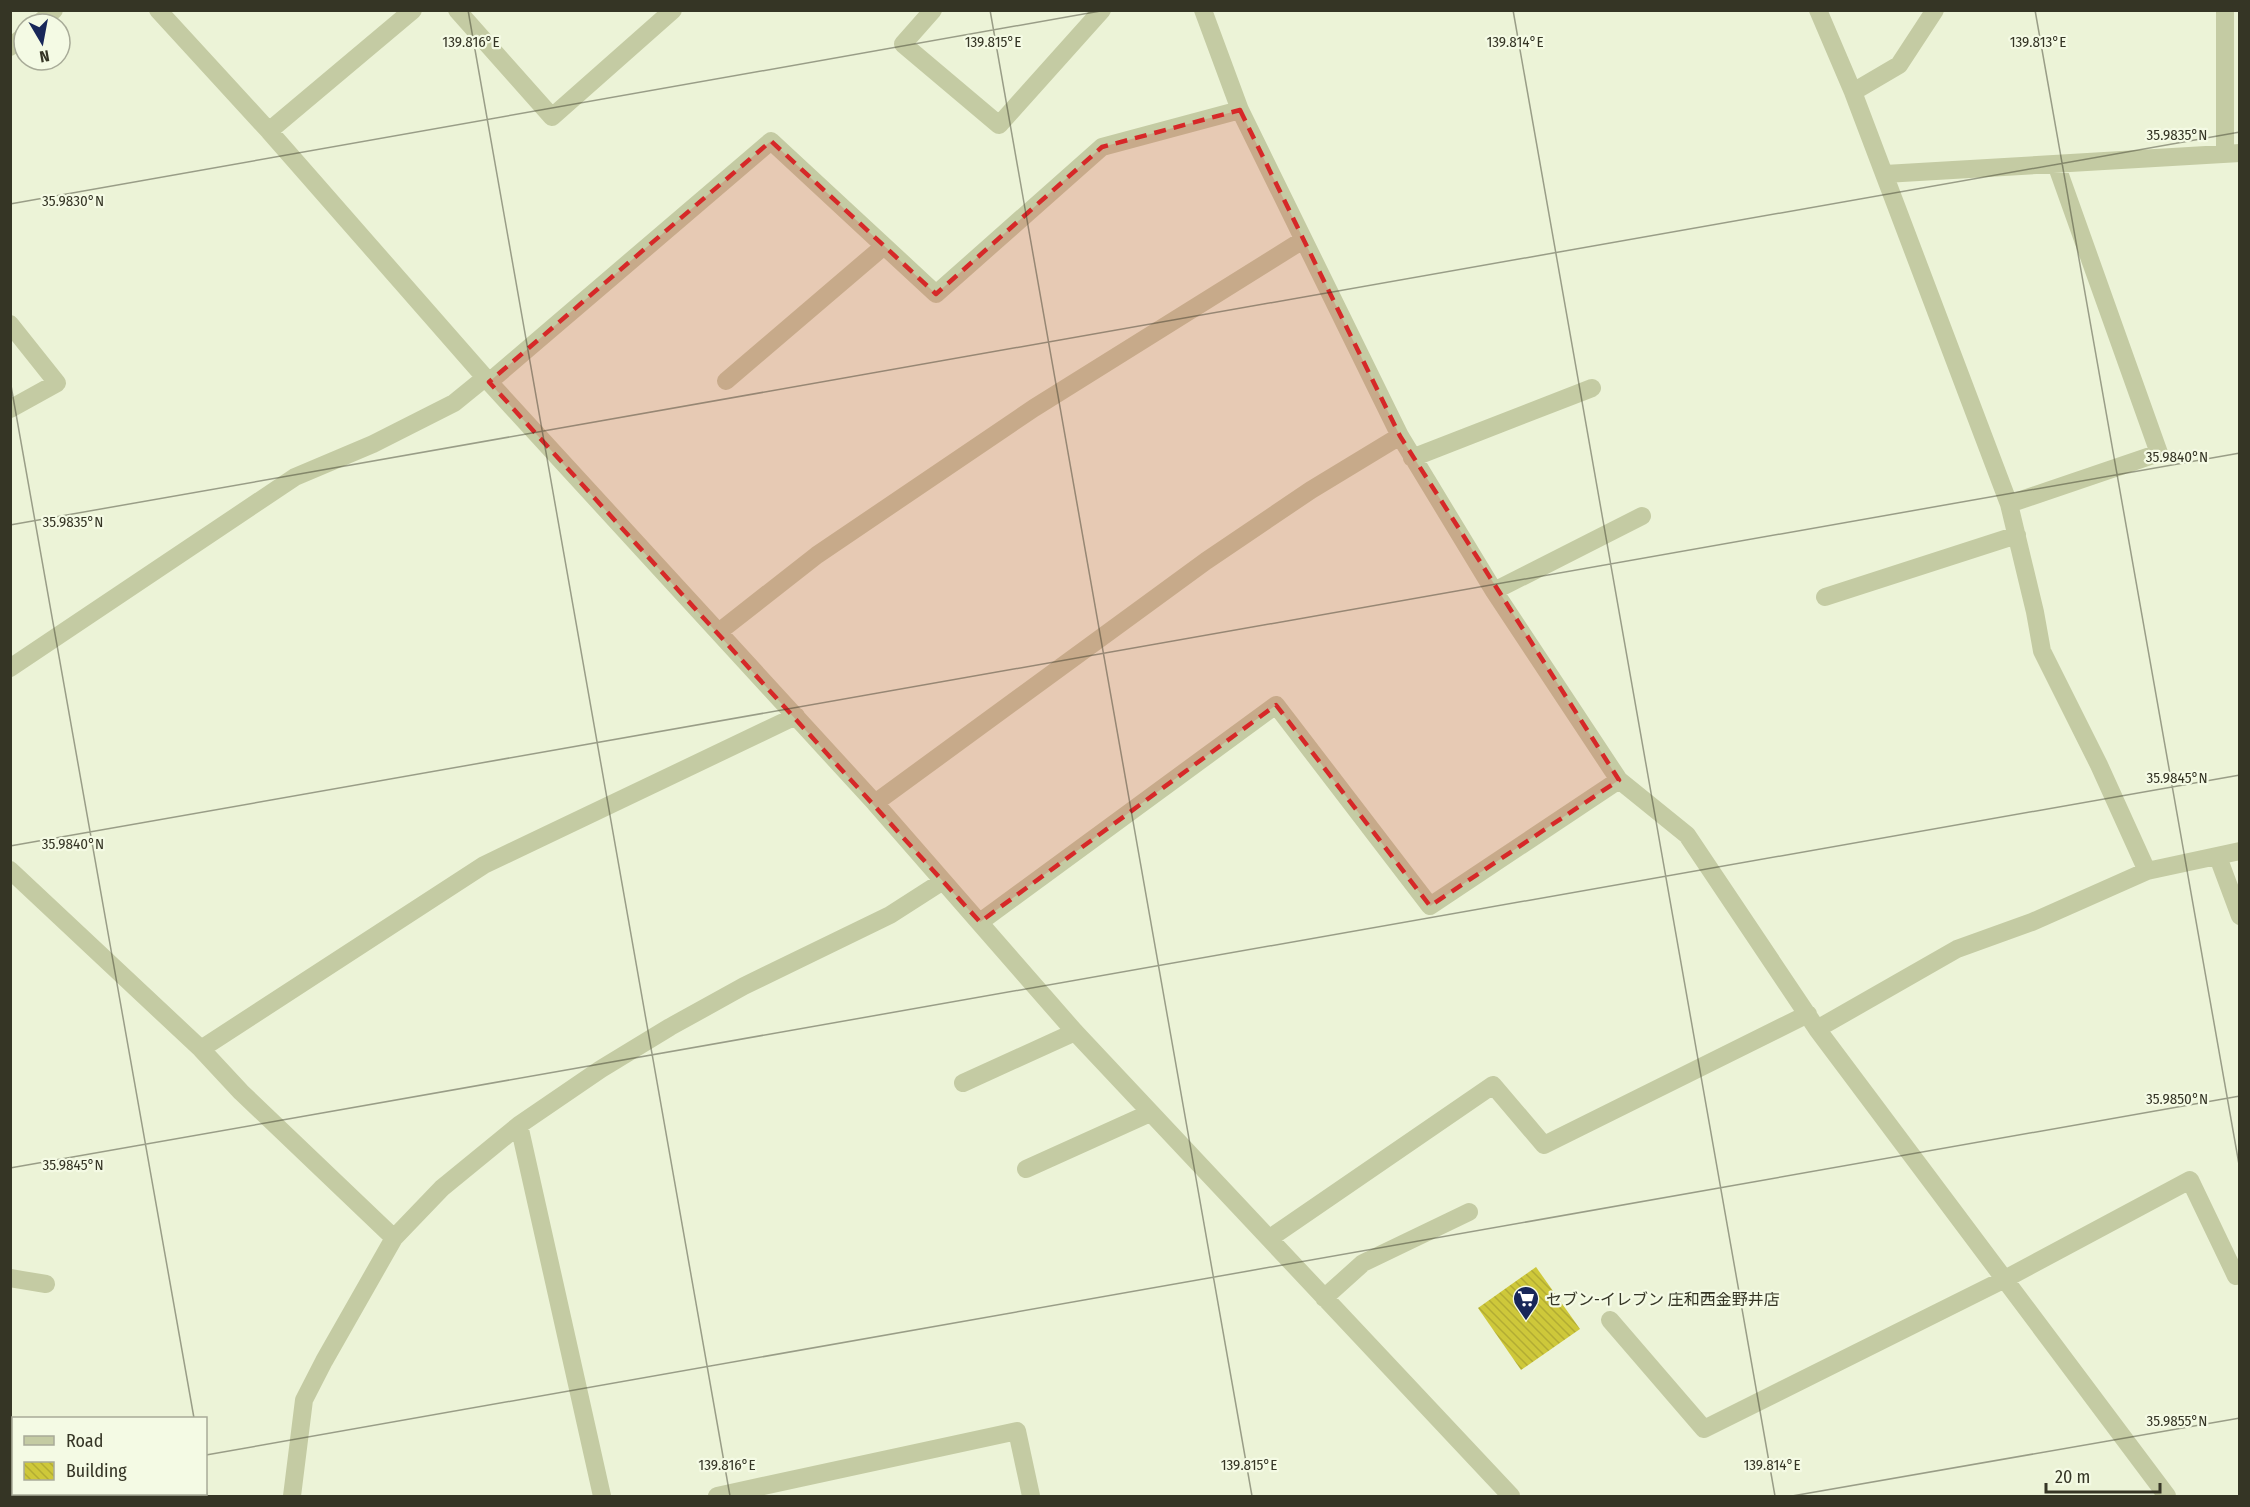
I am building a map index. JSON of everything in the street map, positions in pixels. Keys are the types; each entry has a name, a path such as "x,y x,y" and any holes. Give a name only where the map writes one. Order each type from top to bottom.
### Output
{"street":[{"path":"158,10 269,131 488,379 875,803 1075,1032 1511,1497"},
{"path":"269,131 413,10"},
{"path":"457,10 552,117 673,10"},
{"path":"933,10 903,44 999,125 1102,10"},
{"path":"1203,10 1240,110 1400,436 1494,591 1618,780 1687,835 1812,1021 2167,1497"},
{"path":"1818,10 1854,92 2009,504 2036,612 2043,651 2146,871"},
{"path":"1854,92 1899,65 1935,10"},
{"path":"1885,174 2232,153 2225,10"},
{"path":"10,668 295,477 373,444 454,403 488,379 771,141 936,294 1102,147 1240,110"},
{"path":"2009,504 2159,453 2056,164"},
{"path":"720,631 817,555 1034,408 1303,240"},
{"path":"726,381 884,246"},
{"path":"10,324 57,383 10,409"},
{"path":"1412,458 1592,388"},
{"path":"875,803 1206,561 1311,490 1400,436"},
{"path":"1494,591 1642,516"},
{"path":"1825,597 2017,534"},
{"path":"980,922 1276,705 1430,906 1618,780"},
{"path":"201,1050 484,865 796,716"},
{"path":"1270,1238 1493,1085 1544,1145 1812,1021 1957,949 2032,922 2146,871 2240,851"},
{"path":"2218,857 2240,916"},
{"path":"10,870 201,1050 241,1092 394,1238"},
{"path":"292,1497 304,1400 394,1238 442,1188 519,1125 601,1069 744,986 890,915 943,881"},
{"path":"963,1083 1075,1032"},
{"path":"1026,1169 1150,1113"},
{"path":"519,1125 602,1497"},
{"path":"1610,1320 1704,1429 2005,1279 2190,1180 2236,1276"},
{"path":"1324,1298 1363,1263 1469,1212"},
{"path":"10,1278 45,1284"},
{"path":"717,1497 1017,1431 1031,1497"}],"highlighted area":[{"path":"1240,110 1400,436 1619,780 1430,906 1276,705 980,922 489,382 771,141 936,294 1102,147"}],"building":[{"path":"1536,1267 1580,1329 1521,1370 1478,1308"}],"place":[{"name":"セブン-イレブン 庄和西金野井店","path":"1526,1322"}]}
